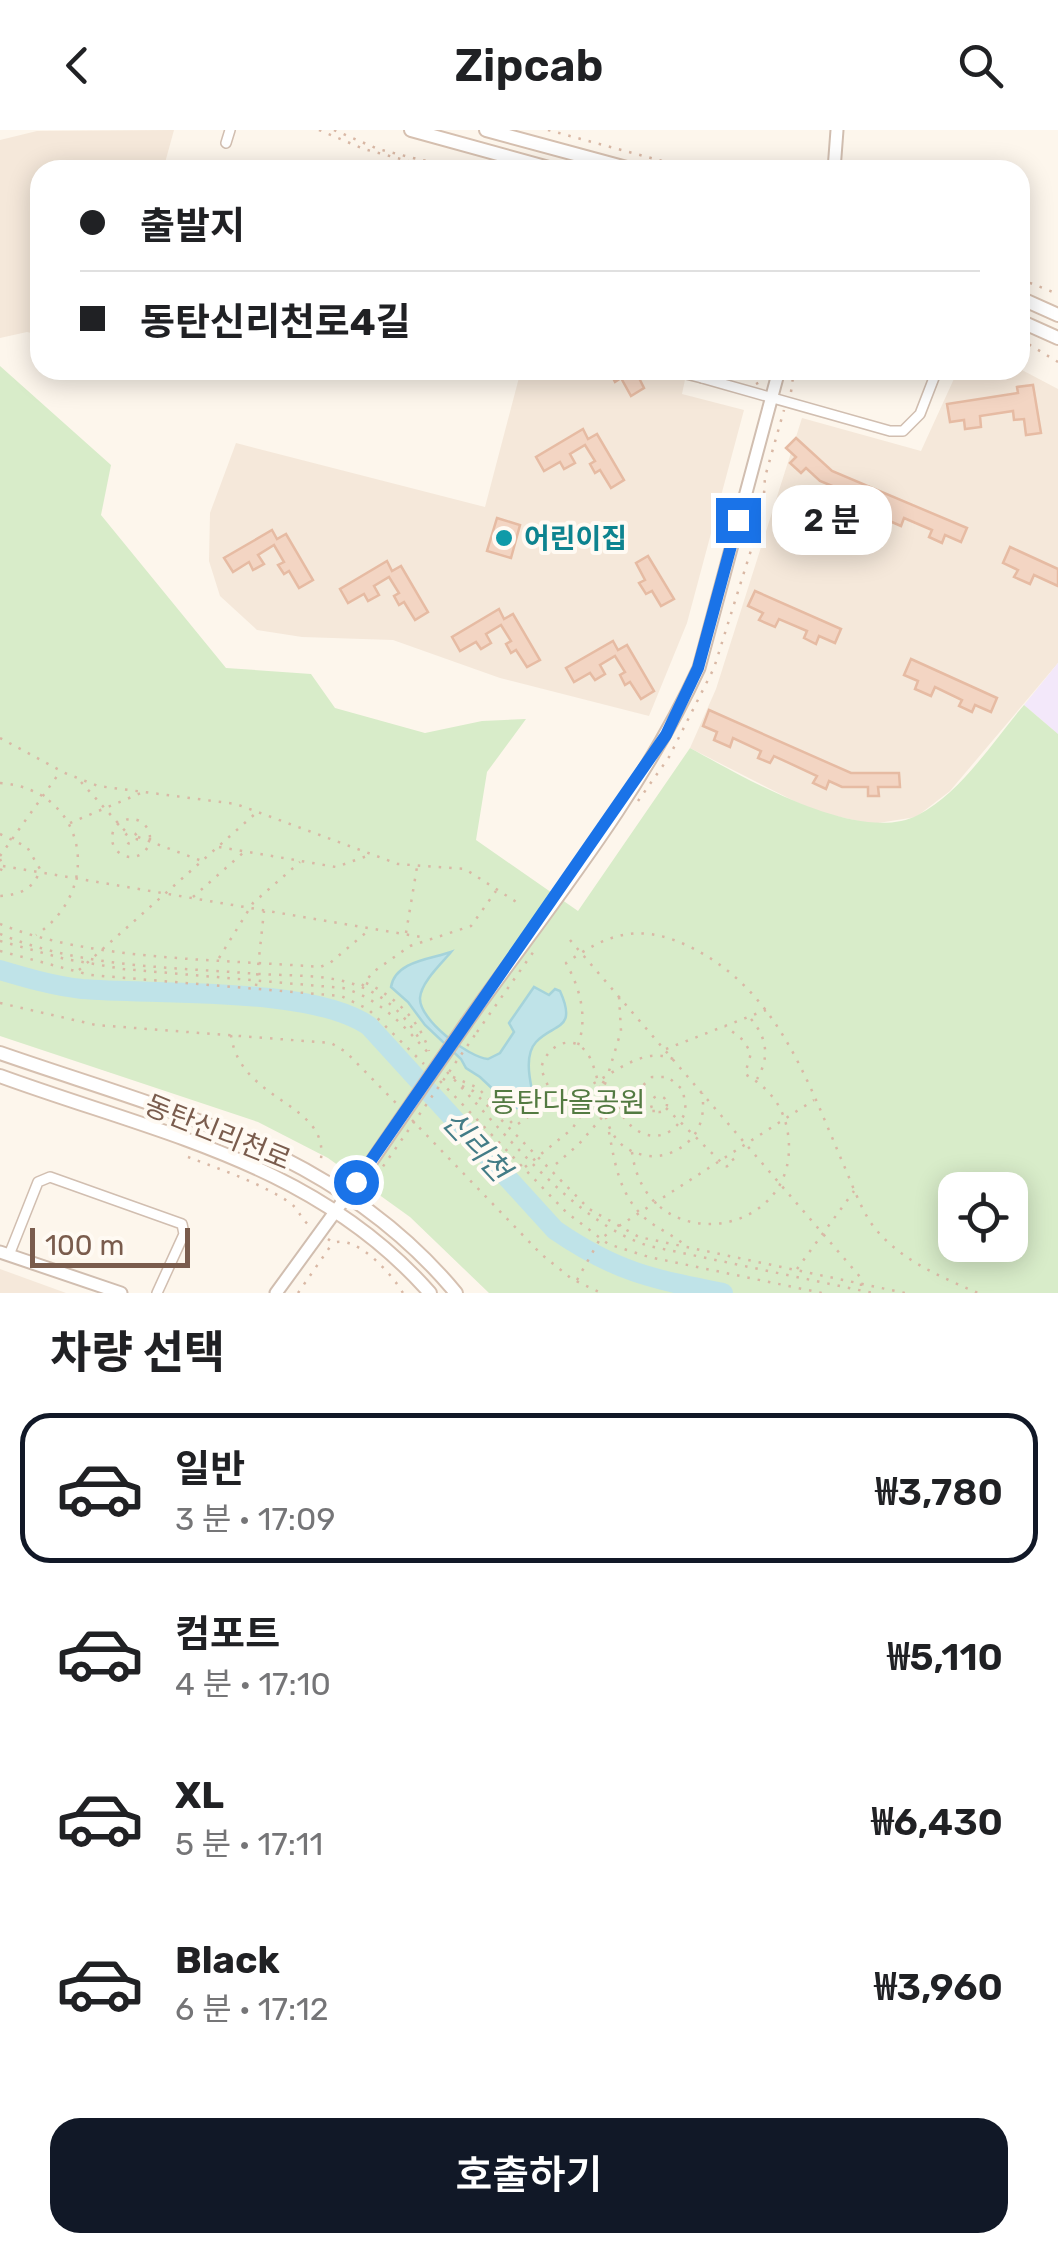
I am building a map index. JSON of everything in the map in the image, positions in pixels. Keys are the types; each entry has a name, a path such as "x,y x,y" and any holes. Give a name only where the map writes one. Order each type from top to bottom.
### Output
{"main road":[{"path":"411,130 520,160"},
{"path":"486,130 597,160"},
{"path":"1030,303 1058,316"},
{"path":"1030,325 1058,338"},
{"name":"동탄신리천로","path":"0,1052 251,1140 294,1161 347,1193 402,1237 456,1293"},
{"name":"동탄신리천로","path":"0,1076 282,1178 335,1210 377,1242 430,1293"}],"street":[{"path":"226,144 230,130"},
{"path":"835,160 837,130"},
{"path":"720,380 771,398 903,431 920,414 934,380"},
{"path":"276,1293 347,1193 372,1172 649,764 681,706 698,668 776,380"},
{"path":"120,1293 5,1254 38,1182 50,1177 182,1224 184,1234 157,1293"}],"path":[{"path":"320,130 364,149 405,160"},
{"path":"334,130 378,149 430,160"},
{"path":"548,130 658,160"},
{"path":"1030,283 1058,294"},
{"path":"1030,345 1058,362"},
{"path":"792,380 793,394"},
{"path":"0,738 80,780 109,788 230,803 370,855 416,867 459,868 521,905"},
{"path":"0,872 0,858 60,771"},
{"path":"80,780 144,852"},
{"path":"0,783 44,797 68,823 77,847 77,879 62,912 35,936"},
{"path":"68,823 142,792"},
{"path":"76,972 257,812"},
{"path":"130,857 132,818"},
{"path":"132,818 146,825 150,842 144,852 130,857 116,850 112,836 118,823 132,818"},
{"path":"116,850 146,825"},
{"path":"0,834 14,838 32,852 39,872"},
{"path":"112,836 150,842 202,861"},
{"path":"218,846 336,867 370,855"},
{"path":"192,898 245,851"},
{"path":"218,959 253,903 301,861"},
{"path":"3,866 427,938"},
{"path":"406,935 416,867"},
{"path":"0,896 28,889 39,872"},
{"path":"355,1001 363,984 382,964 427,938 471,926 498,889"},
{"path":"256,988 264,911"},
{"path":"0,924 102,950 325,966 370,929"},
{"path":"0,934 91,959 363,984 381,991 410,1016 423,1032 430,1054"},
{"path":"578,1045 582,1030 581,999 566,963 583,951 607,938 646,934 673,940 710,957 767,1010 794,1052 867,1216 887,1242 928,1270 978,1293"},
{"path":"570,940 863,1284"},
{"path":"0,941 86,964 334,986 359,993 387,1010 424,1048 396,1010 363,984"},
{"path":"0,951 76,972 321,992 355,1001 380,1019 566,1212 600,1238 649,1257 822,1293"},
{"path":"524,1168 572,1129 604,1083 620,1032 619,994"},
{"path":"0,1003 96,1025 332,1043 346,1052 398,1106"},
{"path":"666,1049 767,1010"},
{"path":"748,1017 760,1030 766,1046 765,1064 756,1080"},
{"path":"632,1151 638,1176 655,1203 688,1222 716,1226 756,1211 780,1184 790,1148 785,1119 776,1101 746,1074 752,1053 748,1046 725,1026"},
{"path":"376,1202 370,1189 372,1172 472,1027"},
{"path":"230,1034 236,1056 252,1079 300,1113 316,1131 323,1150 320,1164"},
{"path":"678,1063 663,1056 642,1057 597,1081 572,1093 553,1091 542,1075 544,1058 558,1044 578,1045 589,1055 597,1081 620,1181 640,1213 688,1248"},
{"path":"450,1076 478,1088 516,1126 538,1110 553,1091"},
{"path":"604,1083 612,1086 617,1110 628,1125 652,1136 673,1129 686,1110 683,1090 668,1077 652,1077 637,1090 637,1103 644,1112 664,1109 726,1167 734,1161 730,1155"},
{"path":"873,1293 649,1246 613,1230 576,1206 460,1086 474,1091 589,1209 638,1237 905,1293"},
{"path":"607,1126 616,1140 632,1151 658,1156 687,1142 702,1118 701,1091"},
{"path":"576,1281 600,1238 815,1100"},
{"path":"556,1164 604,1114"},
{"path":"411,1119 541,1254 576,1281 601,1293"},
{"path":"188,1157 263,1188 295,1207 301,1219"},
{"path":"796,1270 855,1190"},
{"path":"298,1293 333,1243 340,1240 375,1262 403,1293"},
{"path":"861,1292 863,1284"},
{"path":"962,1293 963,1286"}],"shaded area":[{"path":"174,130 166,160 30,160 30,333 0,338 0,140 37,131"},
{"path":"1030,374 1058,389 1058,663 950,791 916,817 872,824 822,813 690,748 716,689 802,418 921,451 953,380 1030,380"},
{"path":"518,380 685,380 682,394 744,410 687,623 649,716 500,678 393,640 302,637 257,630 220,596 209,561 210,513 236,443 485,507"},
{"path":"1058,663 1058,734 1024,705"},
{"path":"0,1269 66,1293 0,1293"}],"green space":[{"name":"동탄다올공원","path":"0,366 111,465 101,515 226,668 311,674 335,708 425,733 482,721 526,719 487,772 476,840 578,911 690,748 802,804 865,822 893,822 918,815 948,794 1024,705 1058,734 1058,1293 489,1293 410,1217 328,1158 258,1122 0,1036"}],"water":[{"path":"451,952 424,986 422,1007 446,1036 479,1057 488,1059 500,1053 514,1032 509,1023 534,987 549,995 555,989 560,991 565,1020 533,1047 529,1065 532,1090 518,1108 513,1108 466,1068 391,987 406,966"}],"building":[{"path":"622,380 640,380 644,388 631,396"},
{"path":"1033,385 1041,433 1026,435 1024,419 1014,420 1013,411 980,416 981,427 965,429 964,420 950,422 947,404 1018,393 1017,387"},
{"path":"583,429 588,439 597,434 624,480 611,488 600,470 595,473 590,464 595,461 585,445 570,454 575,463 564,469 560,462 544,471 536,457"},
{"path":"796,438 832,471 967,528 961,542 945,535 942,543 929,537 932,530 904,518 901,526 885,519 888,512 851,495 848,502 833,496 837,488 820,481 806,468 801,473 790,463 796,457 786,448"},
{"name":"어린이집","path":"497,518 520,525 511,558 487,551"},
{"path":"272,530 277,539 286,534 313,580 299,588 289,571 284,574 278,565 284,562 274,545 258,555 264,564 253,570 249,562 233,572 224,558"},
{"path":"1010,547 1058,569 1058,586 1034,575 1030,584 1014,577 1018,570 1003,563"},
{"path":"648,556 674,599 661,606 652,591 646,594 639,583 645,580 636,563"},
{"path":"387,561 392,571 401,566 428,612 415,620 404,602 399,605 394,596 399,593 389,577 374,586 379,595 368,601 364,594 348,603 340,589"},
{"path":"755,591 841,629 835,643 819,636 816,644 804,638 807,631 779,619 775,627 759,620 763,613 748,606"},
{"path":"499,609 504,619 513,614 540,660 527,667 516,650 511,653 506,644 511,641 501,625 486,634 491,643 481,649 476,642 460,651 452,637"},
{"path":"613,641 618,650 627,645 654,691 641,699 630,682 625,685 620,675 625,672 615,656 600,665 605,674 595,680 590,673 574,682 566,668"},
{"path":"911,659 997,698 991,712 975,705 972,712 959,706 962,700 935,687 931,696 915,689 918,681 904,675"},
{"path":"709,710 851,773 899,773 900,787 878,787 879,796 868,796 868,787 842,787 829,781 826,789 813,783 817,776 774,756 770,763 758,758 761,751 733,738 730,747 714,740 717,732 703,726"}],"waterway":[{"name":"신리천","path":"0,970 82,989 272,998 343,1013 369,1026 555,1230 616,1265 723,1293"}],"place":[{"name":"어린이집","path":"504,538"}],"route":[{"path":"356,1182 666,735 698,668 738,520"}]}
